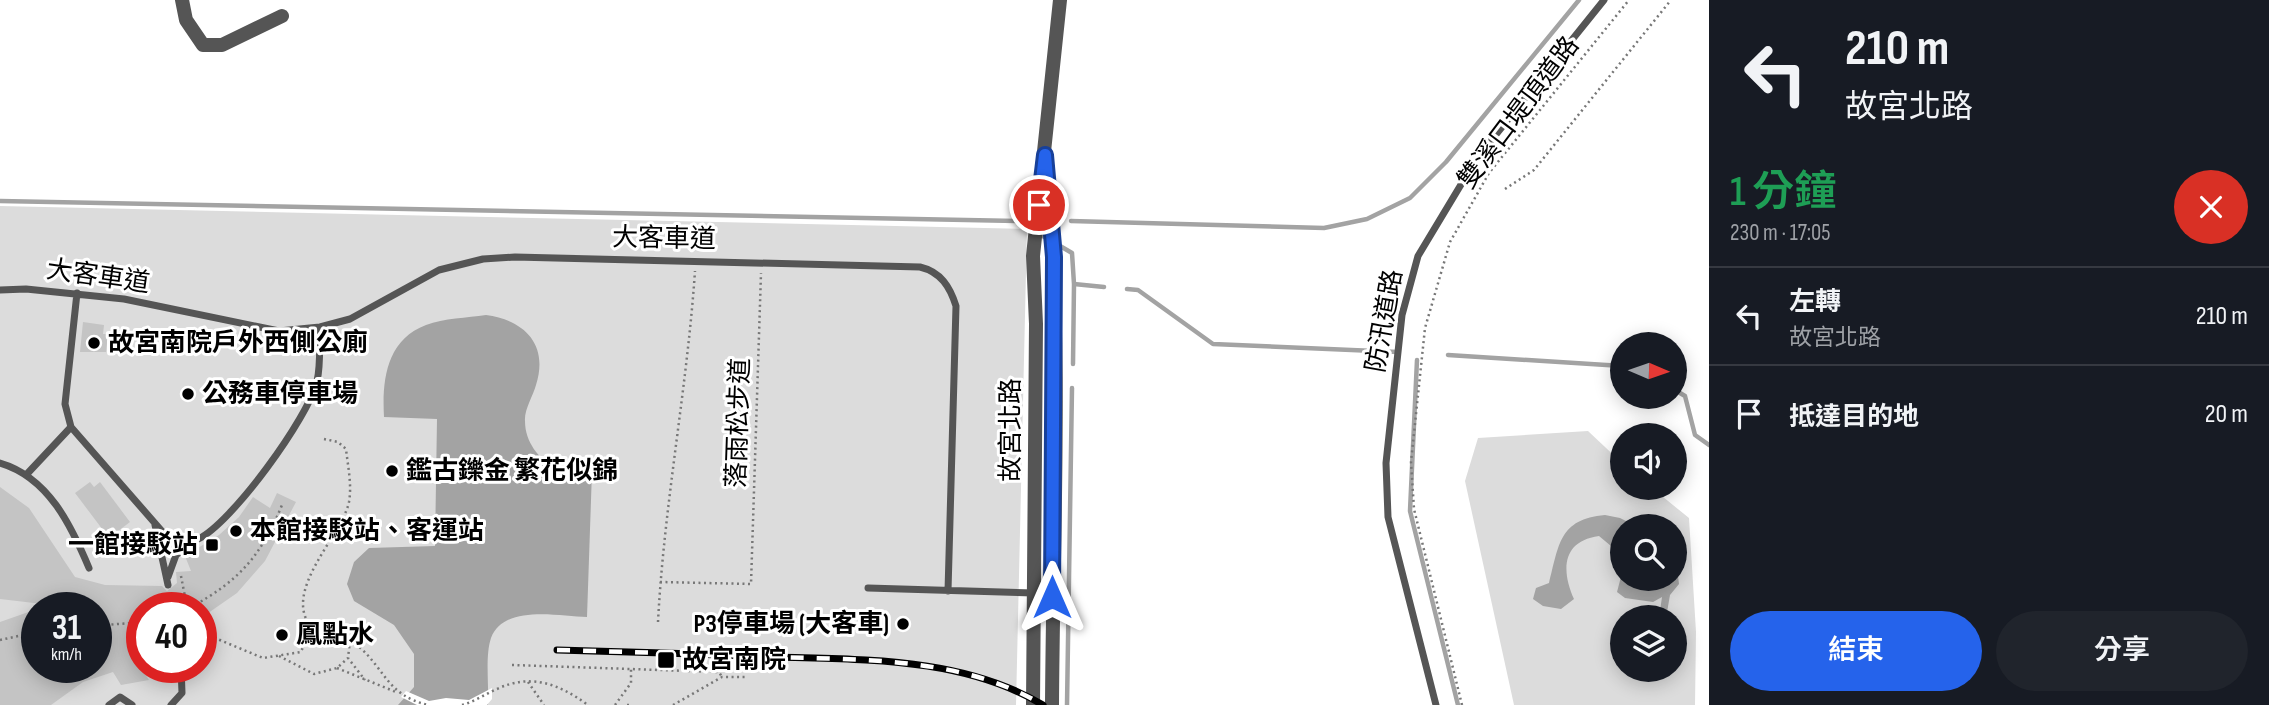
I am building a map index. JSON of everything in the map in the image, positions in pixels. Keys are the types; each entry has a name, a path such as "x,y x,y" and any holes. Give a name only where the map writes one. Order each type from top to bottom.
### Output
{"street":[{"path":"183,0 186,20 203,45 222,45 282,16"},
{"name":"故宮北路","path":"1033,705 1036,324 1033,256 1060,0"},
{"name":"故宮北路","path":"1045,155 1054,281 1052,705"}],"lane":[{"name":"防汛道路","path":"1436,705 1388,517 1386,463 1402,315 1418,256 1477,158 1604,0"},
{"name":"大客車道","path":"0,290 26,289 124,299 279,331 320,327 372,309 419,279 458,263 515,257 920,267 932,270 951,290 956,306 948,591"},
{"path":"77,293 65,404 71,426 167,537 176,542 197,540"},
{"path":"154,520 168,583 173,561 228,517 254,486 292,430 317,383 320,327"},
{"path":"26,475 71,426"},
{"path":"0,463 16,468 46,491 63,514 89,568"},
{"path":"868,588 1034,593"},
{"path":"171,705 182,693 184,683"},
{"path":"109,705 120,697 133,705"}],"path":[{"name":"雙溪口堤頂道路","path":"1462,705 1414,509 1411,462 1425,328 1450,242 1489,173 1629,0"},
{"path":"1505,189 1534,170 1671,0"},
{"path":"658,622 660,582 688,364 696,261"},
{"name":"落雨松步道","path":"660,582 751,584 761,263"},
{"path":"324,439 338,442 346,449 350,482 345,513 317,561 305,590 304,609 311,627 322,636 350,641 399,692"},
{"path":"217,592 254,560 282,505"},
{"path":"181,576 185,592"},
{"path":"217,639 263,658 279,656 301,652 311,627"},
{"path":"0,640 21,635"},
{"path":"279,656 314,674 337,668 348,658 350,641"},
{"path":"348,658 367,682"},
{"path":"512,665 719,672 722,677"},
{"path":"337,668 428,705"},
{"path":"615,705 631,683 631,669"},
{"path":"673,705 722,677 748,677"},
{"path":"527,681 544,705"},
{"path":"461,705 498,688 527,681 558,684 588,705"}],"shaded area":[{"path":"0,206 1027,229 1016,705 0,705"},
{"path":"486,315 512,322 530,336 536,346 539,370 525,417 527,436 534,449 554,470 592,471 587,617 533,614 507,620 498,627 491,638 488,653 488,705 398,705 414,687 414,654 394,625 354,601 347,584 354,562 369,548 435,546 437,419 384,417 386,376 395,351 413,332 440,321"},
{"path":"1588,431 1610,452 1610,500 1667,500 1684,514 1610,514 1610,591 1687,591 1687,516 1689,518 1696,632 1695,705 1514,705 1465,481 1478,438"},
{"path":"1610,516 1610,545 1599,536 1587,539 1571,550 1566,568 1574,599 1561,609 1543,606 1533,599 1536,588 1549,583 1563,536 1578,522"},
{"path":"1673,591 1668,605 1661,605 1662,597 1653,602 1625,598 1617,592"}],"pier":[{"path":"492,688 492,699 487,705 417,705 401,697 406,691 429,701 446,698 469,700"}],"building":[{"name":"故宮南院戶外西側公廁","path":"83,322 104,325 103,334 108,334 106,352 80,352"},
{"path":"90,482 94,487 100,482 130,522 109,538 75,493"},
{"path":"0,487 29,508 75,577 105,585 162,586 167,591 177,583 176,572 191,571 185,556 219,535 239,517 253,497 270,508 277,493 296,502 265,561 237,593 217,607 217,592 126,592 126,683 132,683 121,685 112,672 112,592 21,592 21,601 0,599"},
{"path":"21,615 21,683 82,683 51,705 0,705 0,622"}],"waterway":[{"path":"1071,221 1324,228 1367,219 1410,198 1446,162 1579,0"},
{"path":"0,201 1017,221 1048,239"},
{"path":"1055,243 1072,253 1074,284"},
{"path":"1073,364 1074,284 1104,287"},
{"path":"1127,289 1138,290 1213,344 1398,352"},
{"path":"1448,355 1610,365"},
{"path":"1417,360 1410,511 1458,705"},
{"path":"1067,705 1072,388"},
{"path":"1687,404 1695,435 1709,445"}],"railway":[{"path":"557,650 844,659 913,664 980,678 1012,689 1043,705"}],"place":[{"name":"故宮南院戶外西側公廁","path":"94,343"},
{"name":"公務車停車場","path":"188,394"},
{"name":"鑑古鑠金 繁花似錦","path":"392,471"},
{"name":"本館接駁站、客運站","path":"236,531"},
{"name":"一館接駁站","path":"212,545"},
{"name":"P3停車場 (大客車)","path":"903,624"},
{"name":"鳳點水","path":"282,635"},
{"name":"故宮南院","path":"666,660"}],"route":[{"path":"1039,205 1045,155 1054,257 1052,597"}]}
